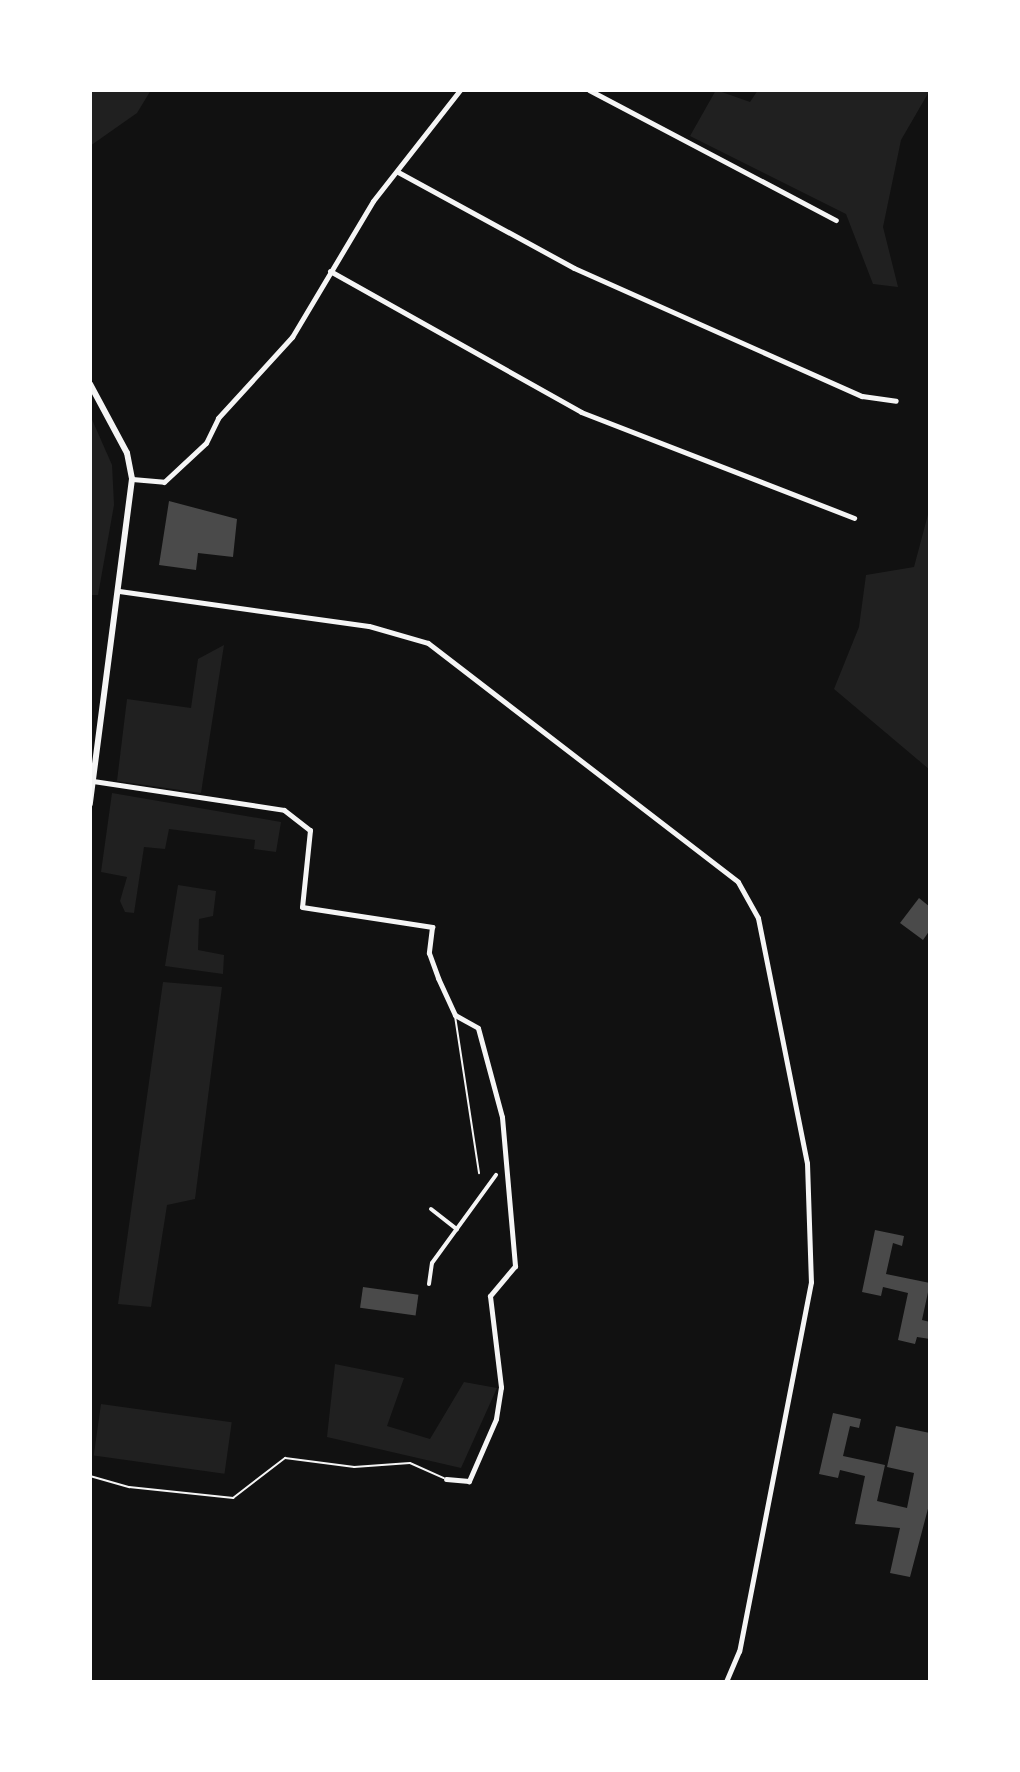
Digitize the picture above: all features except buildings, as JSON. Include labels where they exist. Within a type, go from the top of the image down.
[{"type":"street","points":[[132,479],[164,482],[200,450],[218,418],[283,350],[373,201],[460,90]]},
{"type":"street","points":[[589,90],[836,220]]},
{"type":"street","points":[[398,172],[574,268],[862,396],[896,401]]},
{"type":"street","points":[[330,271],[581,412],[854,518]]},
{"type":"street","points":[[90,384],[127,453],[132,479],[90,804]]},
{"type":"street","points":[[119,591],[369,626],[428,643],[738,882],[745,894],[758,918],[807,1163],[811,1282],[739,1651],[726,1682]]},
{"type":"street","points":[[93,781],[284,810],[310,830],[302,907],[432,927],[429,953],[455,1015],[478,1028],[502,1117],[515,1266],[490,1296],[501,1387],[496,1419],[469,1481],[446,1479]]},
{"type":"street","points":[[429,1284],[432,1263],[496,1175]]},
{"type":"street","points":[[431,1209],[457,1229]]},
{"type":"lane","points":[[455,1015],[479,1173]]},
{"type":"lane","points":[[90,1476],[129,1487],[233,1498],[285,1458],[354,1467],[410,1463],[446,1479]]},
{"type":"shaded area","points":[[90,90],[151,90],[137,113],[90,146]]},
{"type":"shaded area","points":[[716,90],[750,102],[758,90],[930,90],[901,140],[883,227],[898,287],[873,284],[846,214],[690,136]]},
{"type":"shaded area","points":[[90,415],[112,465],[114,505],[98,595],[90,595]]},
{"type":"shaded area","points":[[930,507],[930,770],[834,689],[859,627],[866,575],[914,567]]},
{"type":"shaded area","points":[[224,645],[201,793],[117,781],[127,699],[191,708],[198,659]]},
{"type":"shaded area","points":[[112,793],[281,822],[276,852],[254,849],[255,840],[169,829],[165,849],[144,847],[134,913],[125,912],[120,901],[127,877],[101,872]]},
{"type":"shaded area","points":[[178,885],[216,891],[213,916],[199,919],[198,950],[224,955],[223,974],[165,966]]},
{"type":"shaded area","points":[[163,982],[222,987],[195,1199],[167,1205],[151,1307],[118,1304]]},
{"type":"shaded area","points":[[335,1364],[404,1378],[387,1426],[430,1439],[464,1382],[497,1388],[461,1468],[327,1437]]},
{"type":"shaded area","points":[[101,1404],[232,1422],[224,1474],[94,1455]]}]
